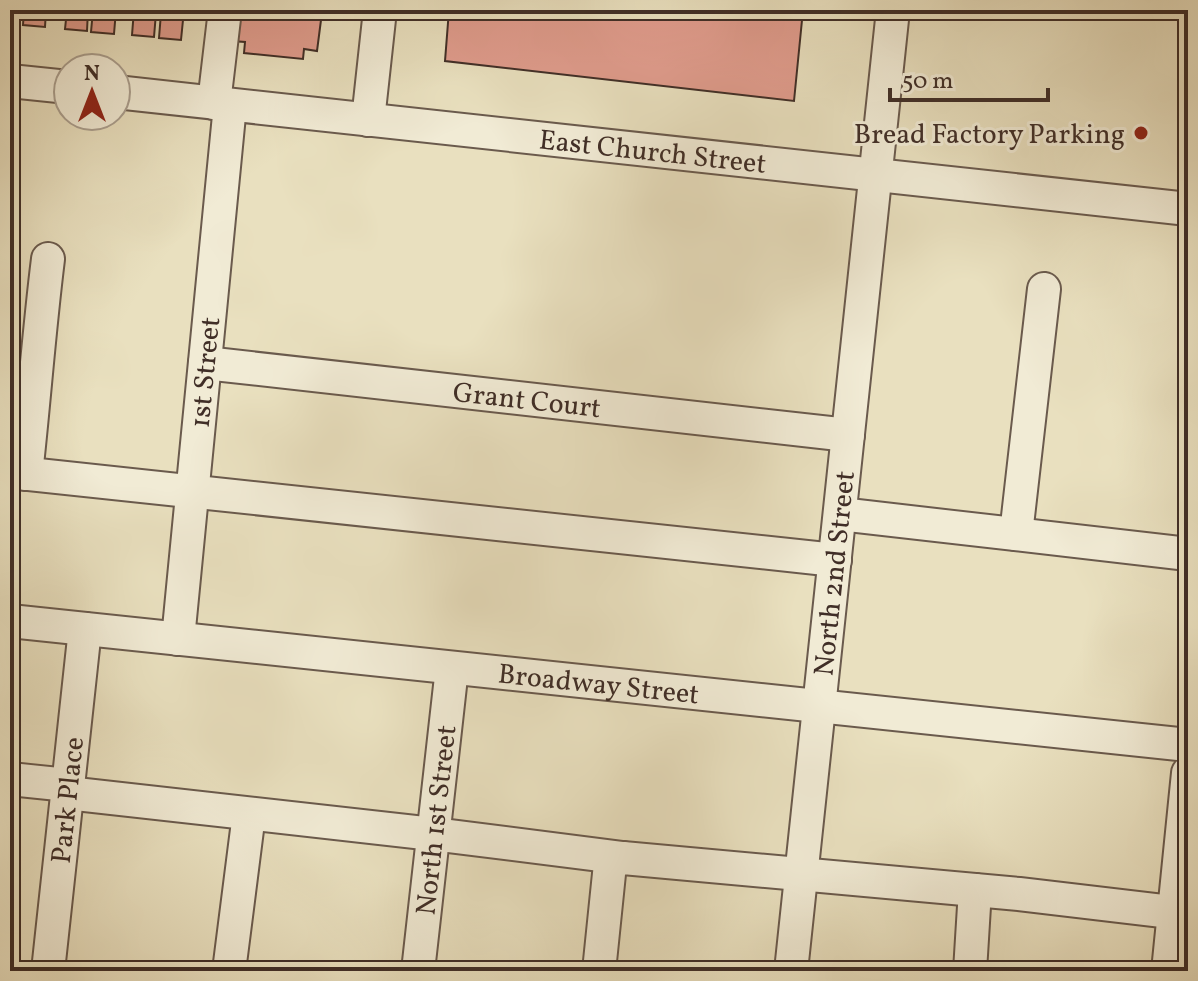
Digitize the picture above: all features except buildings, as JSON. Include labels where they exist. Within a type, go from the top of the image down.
[{"type":"street","name":"1st Street","points":[[178,639],[205,363],[225,10]]},
{"type":"street","points":[[368,120],[380,10]]},
{"type":"street","name":"North 2nd Street","points":[[791,971],[893,10]]},
{"type":"street","points":[[10,81],[52,85]]},
{"type":"street","name":"East Church Street","points":[[132,94],[1188,209]]},
{"type":"street","points":[[48,259],[34,403],[18,473],[835,560]]},
{"type":"street","points":[[1016,534],[1044,289]]},
{"type":"street","name":"Grant Court","points":[[205,363],[848,435]]},
{"type":"street","points":[[840,514],[1188,554]]},
{"type":"street","name":"Broadway Street","points":[[10,621],[1188,745]]},
{"type":"street","name":"Park Place","points":[[48,971],[85,629]]},
{"type":"street","name":"North 1st Street","points":[[418,971],[452,668]]},
{"type":"street","points":[[1168,971],[1181,913],[1188,773]]},
{"type":"street","points":[[10,779],[249,814],[623,858],[975,890],[1181,913]]},
{"type":"street","points":[[229,971],[249,814]]},
{"type":"street","points":[[599,971],[610,864],[623,858]]},
{"type":"street","points":[[970,971],[975,890]]},
{"type":"place","name":"Bread Factory Parking","points":[[1141,133]]}]
